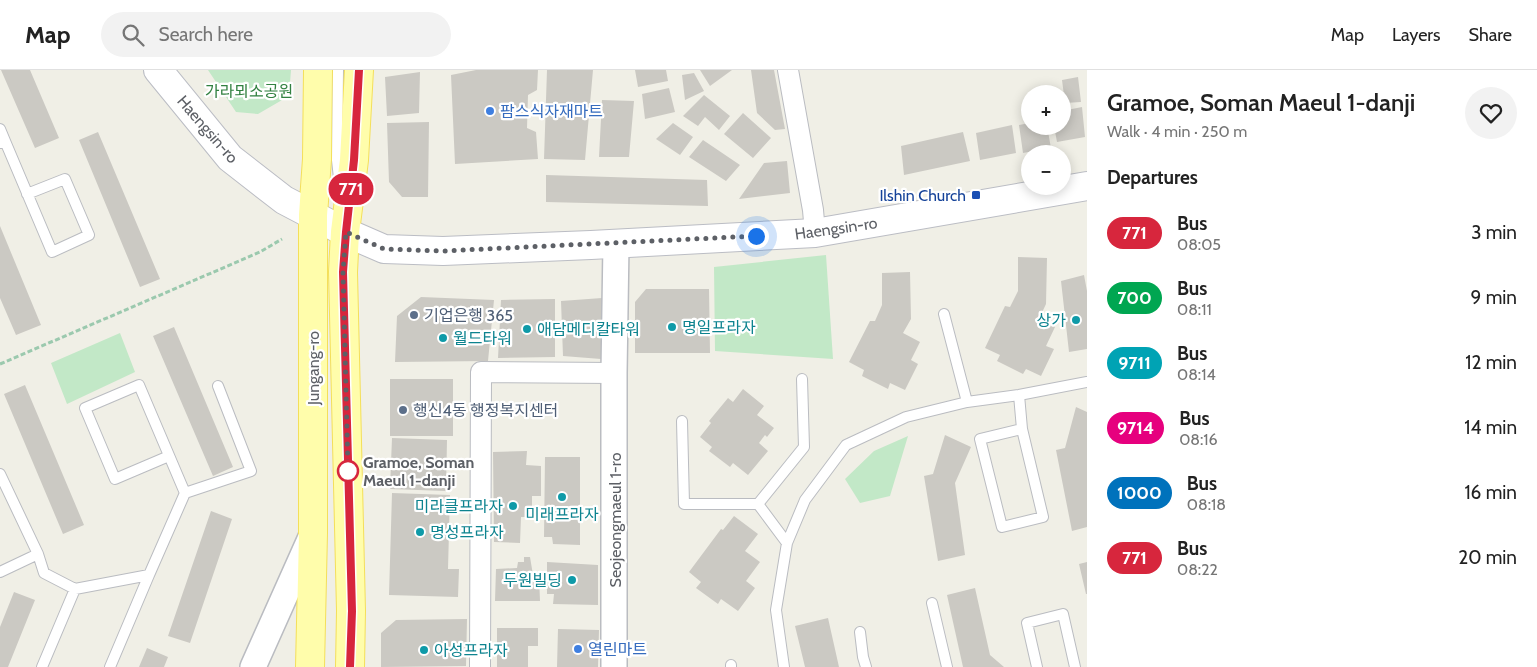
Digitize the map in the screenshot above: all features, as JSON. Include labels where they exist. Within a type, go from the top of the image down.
[{"type":"main road","name":"Haengsin-ro","points":[[158,70],[230,158],[284,200],[384,249],[443,251],[815,233],[1087,186]]},
{"type":"main road","name":"Jungang-ro","points":[[310,667],[313,533],[313,215],[317,159],[318,70]]},
{"type":"main road","name":"Jungang-ro","points":[[350,667],[352,611],[343,272],[354,160],[359,70]]},
{"type":"street","points":[[788,70],[813,210],[815,233]]},
{"type":"street","name":"Seojeongmaeul 1-ro","points":[[614,667],[616,244]]},
{"type":"street","points":[[480,667],[481,372],[614,373]]},
{"type":"street","points":[[253,667],[313,533]]},
{"type":"lane","points":[[338,70],[337,160],[346,232]]},
{"type":"lane","points":[[0,129],[3,142],[52,252],[89,235],[65,179],[27,194]]},
{"type":"lane","points":[[944,314],[968,402]]},
{"type":"lane","points":[[758,504],[804,447],[802,379]]},
{"type":"lane","points":[[784,667],[776,610],[787,543],[805,500],[846,445],[906,417],[968,402],[1087,382]]},
{"type":"lane","points":[[110,667],[184,493],[169,456],[139,385],[85,408],[115,479],[169,456]]},
{"type":"lane","points":[[184,493],[251,471],[218,386]]},
{"type":"lane","points":[[1018,395],[1022,429],[1043,516],[1002,527],[980,439],[1022,429]]},
{"type":"lane","points":[[682,421],[684,504],[758,504]]},
{"type":"lane","points":[[0,474],[38,554],[44,573],[75,589],[150,575]]},
{"type":"lane","points":[[758,504],[787,543]]},
{"type":"lane","points":[[313,533],[320,638]]},
{"type":"lane","points":[[0,572],[38,554]]},
{"type":"lane","points":[[42,667],[75,589]]},
{"type":"lane","points":[[932,604],[947,667]]},
{"type":"lane","points":[[1037,667],[1027,623],[1063,614],[1075,667]]},
{"type":"lane","points":[[860,632],[866,667]]},
{"type":"path","points":[[0,364],[260,252],[282,239]]},
{"type":"green space","name":"가라뫼소공원","points":[[208,70],[291,70],[289,96],[258,114],[236,112]]},
{"type":"green space","points":[[826,255],[833,359],[715,351],[714,267]]},
{"type":"green space","points":[[120,333],[135,372],[67,404],[51,363]]},
{"type":"green space","points":[[908,436],[890,496],[860,503],[845,479],[874,451]]},
{"type":"building","points":[[1,70],[30,70],[59,138],[35,148]]},
{"type":"building","name":"팜스식자재마트","points":[[476,70],[538,70],[537,90],[528,95],[527,128],[536,132],[538,159],[455,164],[451,75]]},
{"type":"building","points":[[547,70],[593,70],[585,160],[544,159]]},
{"type":"building","points":[[635,70],[666,70],[668,81],[638,87]]},
{"type":"building","points":[[700,70],[732,70],[710,86]]},
{"type":"building","points":[[751,70],[774,70],[785,129],[775,130],[757,113]]},
{"type":"building","points":[[420,72],[419,113],[387,116],[385,77]]},
{"type":"building","points":[[694,73],[704,91],[685,100],[682,75]]},
{"type":"building","points":[[1078,77],[1081,102],[1071,103],[1071,85],[1063,85],[1062,80]]},
{"type":"building","points":[[669,88],[675,112],[645,119],[642,94]]},
{"type":"building","points":[[704,95],[730,116],[719,130],[705,117],[698,126],[683,116]]},
{"type":"building","points":[[602,100],[634,101],[629,157],[599,157]]},
{"type":"building","points":[[1082,107],[1085,137],[1057,142],[1056,135],[1071,135],[1071,109]]},
{"type":"building","points":[[743,113],[771,138],[753,158],[724,134]]},
{"type":"building","points":[[429,122],[428,197],[402,197],[389,182],[387,123]]},
{"type":"building","points":[[673,123],[693,137],[680,155],[656,139]]},
{"type":"building","points":[[1012,125],[1016,153],[980,160],[976,133]]},
{"type":"building","points":[[1019,125],[1021,125],[1021,135],[1049,135],[1050,145],[1022,145]]},
{"type":"building","points":[[98,132],[160,279],[140,287],[79,140]]},
{"type":"building","points":[[963,132],[970,161],[904,175],[901,146]]},
{"type":"building","points":[[703,140],[740,165],[726,181],[689,157]]},
{"type":"building","points":[[787,161],[790,193],[739,199],[764,163]]},
{"type":"building","points":[[546,175],[707,180],[708,206],[546,202]]},
{"type":"building","points":[[0,226],[41,325],[16,335],[0,298]]},
{"type":"building","points":[[1018,257],[1047,258],[1046,304],[1039,319],[1055,327],[1046,346],[1054,349],[1041,376],[1026,369],[1023,374],[997,361],[1000,355],[985,348],[1005,306],[1010,307],[1018,291]]},
{"type":"building","points":[[910,272],[911,319],[903,333],[920,342],[911,360],[918,364],[905,390],[890,383],[888,389],[862,376],[864,370],[849,362],[870,321],[875,321],[882,305],[882,273]]},
{"type":"building","name":"상가","points":[[1084,275],[1087,291],[1087,349],[1069,352],[1061,281]]},
{"type":"building","name":"명일프라자","points":[[646,289],[709,289],[710,353],[635,353],[635,302]]},
{"type":"building","name":"월드타워","points":[[421,297],[494,300],[488,361],[395,362],[397,316]]},
{"type":"building","points":[[602,298],[601,359],[563,356],[561,301]]},
{"type":"building","name":"애담메디칼타워","points":[[555,299],[555,357],[498,358],[501,300]]},
{"type":"building","points":[[174,327],[233,467],[213,476],[153,336]]},
{"type":"building","points":[[390,379],[453,379],[453,436],[390,436]]},
{"type":"building","points":[[25,385],[84,525],[63,534],[4,394]]},
{"type":"building","points":[[743,389],[764,406],[757,415],[774,428],[759,443],[768,451],[748,475],[733,463],[730,467],[709,451],[712,447],[700,437],[711,423],[709,421],[728,398],[733,402]]},
{"type":"building","points":[[1076,407],[1087,412],[1087,527],[1072,531],[1056,450],[1065,448]]},
{"type":"building","points":[[945,435],[971,447],[955,483],[965,555],[938,561],[924,476],[933,474]]},
{"type":"building","points":[[392,438],[447,440],[446,491],[390,489]]},
{"type":"building","name":"미라클프라자","points":[[527,451],[526,465],[541,466],[541,496],[532,496],[532,517],[521,517],[520,543],[494,542],[493,452]]},
{"type":"building","name":"미래프라자","points":[[545,457],[580,457],[580,545],[553,544],[552,537],[544,537]]},
{"type":"building","name":"명성프라자","points":[[392,493],[450,495],[448,569],[459,569],[458,597],[389,595]]},
{"type":"building","points":[[211,511],[232,519],[190,643],[168,636]]},
{"type":"building","points":[[734,516],[758,534],[745,551],[760,562],[746,581],[755,588],[738,611],[721,599],[718,604],[696,588],[701,582],[689,572],[721,529],[723,530]]},
{"type":"building","points":[[524,557],[530,557],[533,575],[539,576],[540,601],[495,601],[496,569],[517,568],[518,562],[524,562]]},
{"type":"building","name":"두원빌딩","points":[[547,562],[598,565],[598,605],[553,604],[554,594],[547,594]]},
{"type":"building","points":[[1087,562],[1087,594],[1086,594],[1079,564]]},
{"type":"building","points":[[975,588],[990,655],[1004,667],[963,667],[947,595]]},
{"type":"building","points":[[14,592],[35,600],[8,667],[0,667],[0,627]]},
{"type":"building","points":[[828,618],[839,667],[805,667],[795,626]]},
{"type":"building","name":"아성프라자","points":[[467,619],[466,666],[381,667],[381,633],[396,620]]},
{"type":"building","points":[[497,628],[538,628],[538,646],[528,646],[528,667],[497,667]]},
{"type":"building","name":"열린마트","points":[[558,629],[599,630],[598,667],[557,667]]},
{"type":"building","points":[[147,648],[168,657],[164,667],[139,667]]},
{"type":"bus line","name":"771","points":[[350,667],[352,611],[343,272],[354,160],[359,70]]},
{"type":"place","name":"팜스식자재마트","points":[[490,111]]},
{"type":"place","name":"Ilshin Church","points":[[976,195]]},
{"type":"place","name":"기업은행 365","points":[[414,315]]},
{"type":"place","name":"상가","points":[[1076,320]]},
{"type":"place","name":"명일프라자","points":[[672,327]]},
{"type":"place","name":"애담메디칼타워","points":[[527,329]]},
{"type":"place","name":"월드타워","points":[[443,338]]},
{"type":"place","name":"행신4동 행정복지센터","points":[[403,410]]},
{"type":"place","name":"Gramoe, Soman Maeul 1-danji","points":[[348,471]]},
{"type":"place","name":"미래프라자","points":[[562,497]]},
{"type":"place","name":"미라클프라자","points":[[513,506]]},
{"type":"place","name":"명성프라자","points":[[420,532]]},
{"type":"place","name":"두원빌딩","points":[[572,580]]},
{"type":"place","name":"열린마트","points":[[578,649]]},
{"type":"place","name":"아성프라자","points":[[424,650]]},
{"type":"route","points":[[348,471],[343,272],[346,232],[384,249],[443,251],[756,236]]}]
